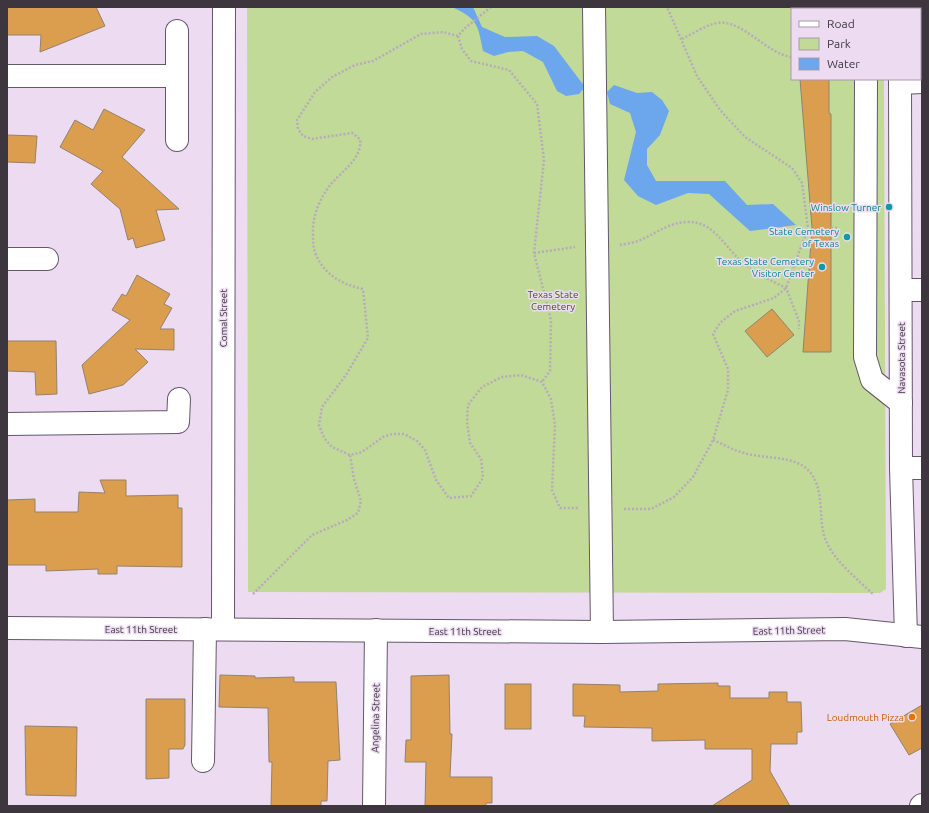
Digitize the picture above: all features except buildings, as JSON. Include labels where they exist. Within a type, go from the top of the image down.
[{"type":"street","name":"Comal Street","points":[[203,760],[214,629],[224,7]]},
{"type":"street","points":[[594,7],[602,632]]},
{"type":"street","points":[[177,31],[177,140]]},
{"type":"street","points":[[7,76],[176,76]]},
{"type":"street","points":[[866,80],[865,357],[872,380],[901,403]]},
{"type":"street","points":[[900,81],[922,82]]},
{"type":"street","name":"Navasota Street","points":[[900,81],[901,403],[912,468],[914,636]]},
{"type":"street","points":[[7,259],[47,259]]},
{"type":"street","points":[[901,290],[922,290]]},
{"type":"street","points":[[7,424],[178,422],[179,399]]},
{"type":"street","name":"East 11th Street","points":[[7,628],[602,632],[845,629],[914,636]]},
{"type":"street","name":"Angelina Street","points":[[374,806],[376,630]]},
{"type":"path","points":[[458,36],[491,7]]},
{"type":"path","points":[[458,36],[443,32],[421,34],[373,61],[355,65],[332,77],[315,92],[297,120],[298,129],[303,136],[312,139],[352,133],[360,139],[361,146],[354,159],[331,184],[318,205],[312,225],[313,248],[321,266],[334,278],[363,289],[368,338],[346,375],[322,406],[319,425],[324,438],[332,447],[350,455],[362,452],[383,437],[392,434],[404,434],[417,441],[425,450],[436,480],[449,498],[471,496],[483,478],[480,459],[470,443],[467,422],[468,405],[482,387],[502,377],[521,375],[542,382],[551,399],[555,425],[552,490],[560,508],[651,508],[674,496],[693,477],[713,440],[728,390],[728,369],[713,334],[720,323],[735,311],[774,298],[786,288],[808,228],[802,183],[792,168],[745,137],[720,110],[697,76],[667,7]]},
{"type":"path","points":[[682,39],[713,23],[724,22],[734,24],[775,52],[791,57]]},
{"type":"path","points":[[458,36],[462,49],[471,61],[509,70],[537,104],[544,160],[534,253],[551,320],[550,371],[542,382]]},
{"type":"path","points":[[534,253],[597,244],[618,246],[638,241],[666,226],[686,221],[704,224],[719,235],[740,260],[757,274],[786,288],[799,321],[799,330]]},
{"type":"path","points":[[831,228],[839,228]]},
{"type":"path","points":[[713,440],[744,453],[794,462],[808,470],[814,479],[818,492],[822,531],[827,544],[874,596]]},
{"type":"path","points":[[253,594],[312,536],[347,520],[358,513],[361,502],[354,479],[350,455]]},
{"type":"green space","name":"Texas State Cemetery","points":[[247,7],[883,7],[791,8],[791,80],[884,80],[886,589],[880,593],[248,592]]},
{"type":"water","points":[[452,7],[473,7],[482,27],[505,37],[537,36],[554,46],[585,87],[579,94],[566,96],[557,91],[543,62],[523,51],[508,52],[494,56],[483,51],[478,29],[472,19],[461,11]]},
{"type":"water","points":[[614,85],[637,93],[652,92],[662,100],[669,111],[660,135],[647,149],[647,165],[656,181],[725,181],[747,205],[773,204],[796,225],[750,231],[709,194],[688,193],[656,205],[638,196],[624,180],[636,132],[630,113],[610,104],[607,92]]},
{"type":"place","name":"Winslow Turner","points":[[889,207]]},
{"type":"place","name":"State Cemetery of Texas","points":[[847,237]]},
{"type":"place","name":"Texas State Cemetery Visitor Center","points":[[822,267]]},
{"type":"place","name":"Loudmouth Pizza","points":[[912,717]]}]
